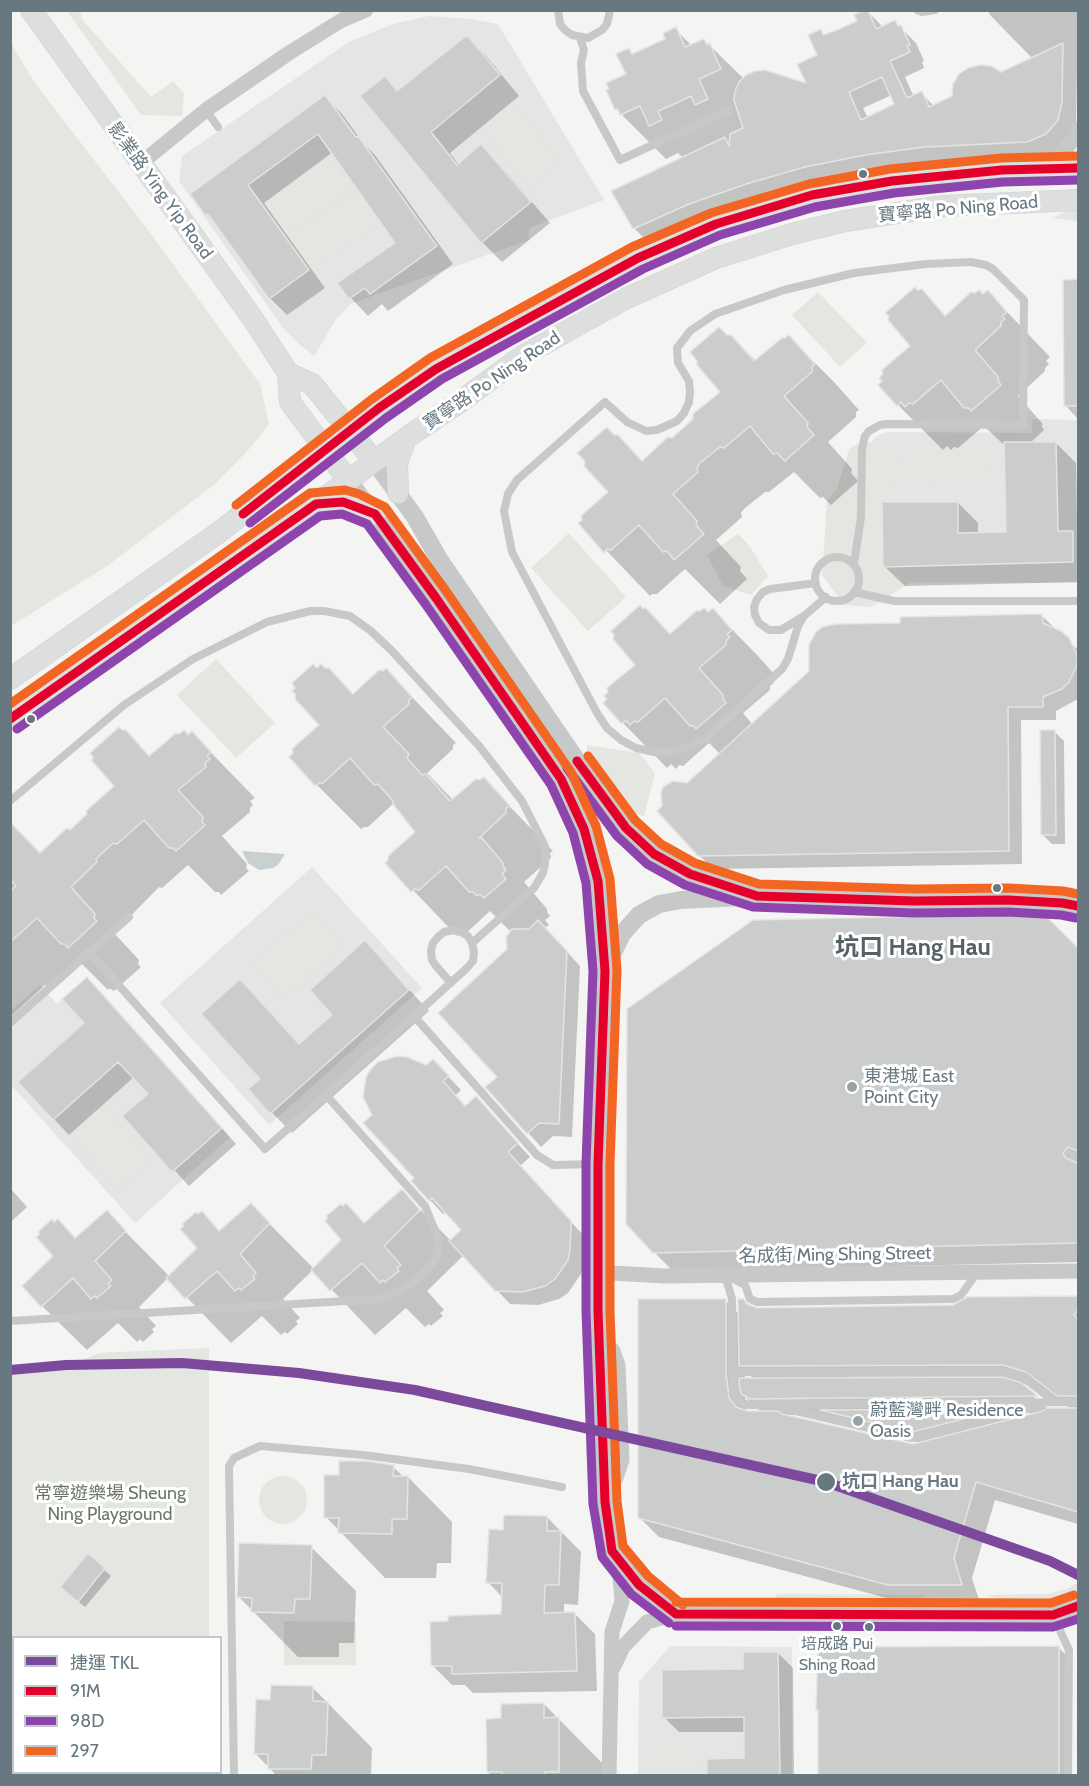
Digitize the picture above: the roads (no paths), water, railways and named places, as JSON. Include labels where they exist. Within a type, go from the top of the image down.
[{"type":"main road","name":"影業路 Ying Yip Road","points":[[31,10],[253,318],[288,373],[290,402],[348,480]]},
{"type":"main road","name":"寶寧路 Po Ning Road","points":[[10,679],[218,533],[350,430],[436,369],[638,258],[716,224],[812,195],[938,175],[1078,168]]},
{"type":"main road","name":"寶寧路 Po Ning Road","points":[[10,719],[524,355],[627,298],[716,258],[792,234],[845,221],[891,213],[966,205],[1078,200]]},
{"type":"main road","name":"影業路 Ying Yip Road","points":[[288,373],[312,384],[374,461]]},
{"type":"main road","points":[[297,470],[305,449],[306,424]]},
{"type":"main road","points":[[398,493],[397,463],[406,438]]},
{"type":"main road","points":[[316,504],[343,502],[375,514]]},
{"type":"street","points":[[140,164],[206,110],[339,15],[366,10]]},
{"type":"street","points":[[1039,169],[1060,156],[1076,136],[1078,129]]},
{"type":"street","points":[[374,461],[398,493],[470,605],[626,828],[654,854],[690,874],[757,896]]},
{"type":"street","points":[[348,480],[436,598],[561,779],[584,829],[598,881],[605,970],[598,1164],[599,1333],[605,1502],[612,1551],[620,1578],[622,1601],[612,1632],[609,1776]]},
{"type":"street","points":[[605,970],[622,934],[639,915],[659,904],[681,900],[757,896],[1073,902]]},
{"type":"street","name":"名成街 Ming Shing Street","points":[[598,1261],[603,1270],[612,1273],[719,1276],[1078,1271]]},
{"type":"street","points":[[612,1551],[639,1585],[676,1614]]},
{"type":"street","points":[[611,1673],[623,1647],[634,1633],[647,1622],[676,1614],[1053,1615],[1078,1606]]},
{"type":"lane","points":[[558,10],[560,24],[565,30],[580,38],[588,38],[602,30],[607,24],[610,10]]},
{"type":"lane","points":[[917,10],[922,12],[936,10]]},
{"type":"lane","points":[[580,38],[584,50],[581,63],[583,91],[620,160],[729,110]]},
{"type":"lane","points":[[206,110],[218,127]]},
{"type":"lane","points":[[804,616],[782,669],[705,739],[672,752],[654,752],[636,748],[621,740],[607,728],[597,713],[512,552],[504,511],[507,494],[517,480],[605,402],[627,422],[646,430],[657,430],[677,421],[684,413],[690,392],[689,381],[678,363],[677,348],[690,331],[715,314],[783,290],[854,273],[926,264],[971,262],[986,265],[993,269],[1024,300],[1023,425],[887,424],[869,431],[862,448],[861,517],[854,564],[859,578],[850,597],[838,601],[826,597],[818,589],[816,583],[818,569],[828,559],[842,557],[854,564]]},
{"type":"lane","points":[[816,583],[770,589],[760,595],[755,603],[754,611],[757,619],[769,630],[782,630],[804,616],[826,597]]},
{"type":"lane","points":[[854,592],[894,601],[1078,601]]},
{"type":"lane","points":[[10,801],[124,705],[193,659],[267,622],[310,611],[337,612],[350,616],[371,631],[452,714],[522,801],[544,846],[543,873],[534,888],[472,943]]},
{"type":"lane","points":[[10,1023],[129,917]]},
{"type":"lane","points":[[90,952],[265,1149],[451,983],[472,961],[474,952],[468,936],[453,930],[444,932],[433,943],[431,951],[432,960],[451,983]]},
{"type":"lane","points":[[414,1016],[537,1155],[553,1165],[598,1164]]},
{"type":"lane","points":[[10,1321],[379,1299],[401,1290],[422,1276],[436,1258],[439,1240],[425,1206],[326,1095]]},
{"type":"lane","points":[[1069,1153],[1078,1157]]},
{"type":"lane","points":[[719,1276],[738,1280],[745,1285],[750,1299],[757,1302],[786,1302],[953,1299],[961,1295],[977,1273]]},
{"type":"lane","points":[[719,1276],[727,1282],[731,1292],[732,1372],[735,1397],[749,1406],[1078,1402]]},
{"type":"lane","points":[[732,1372],[1003,1371],[1023,1377],[1055,1402]]},
{"type":"lane","points":[[770,1405],[912,1438],[1055,1402]]},
{"type":"lane","points":[[234,1776],[230,1466],[234,1458],[260,1446],[363,1455],[469,1469],[562,1487]]},
{"type":"lane","points":[[1053,1615],[1069,1650],[1068,1776]]},
{"type":"metro line","name":"TKL","points":[[10,1370],[66,1365],[182,1363],[299,1373],[415,1390],[826,1482],[1050,1561],[1078,1575]]},
{"type":"place","name":"東港城 East Point City","points":[[852,1087]]},
{"type":"place","name":"蔚藍灣畔 Residence Oasis","points":[[858,1421]]},
{"type":"place","name":"坑口 Hang Hau","points":[[826,1482]]},
{"type":"place","name":"培成路 Pui Shing Road","points":[[837,1626]]},
{"type":"district","name":"坑口 Hang Hau","points":[[913,948]]},
{"type":"park label","name":"常寧遊樂場 Sheung Ning Playground","points":[[110,1504]]}]
